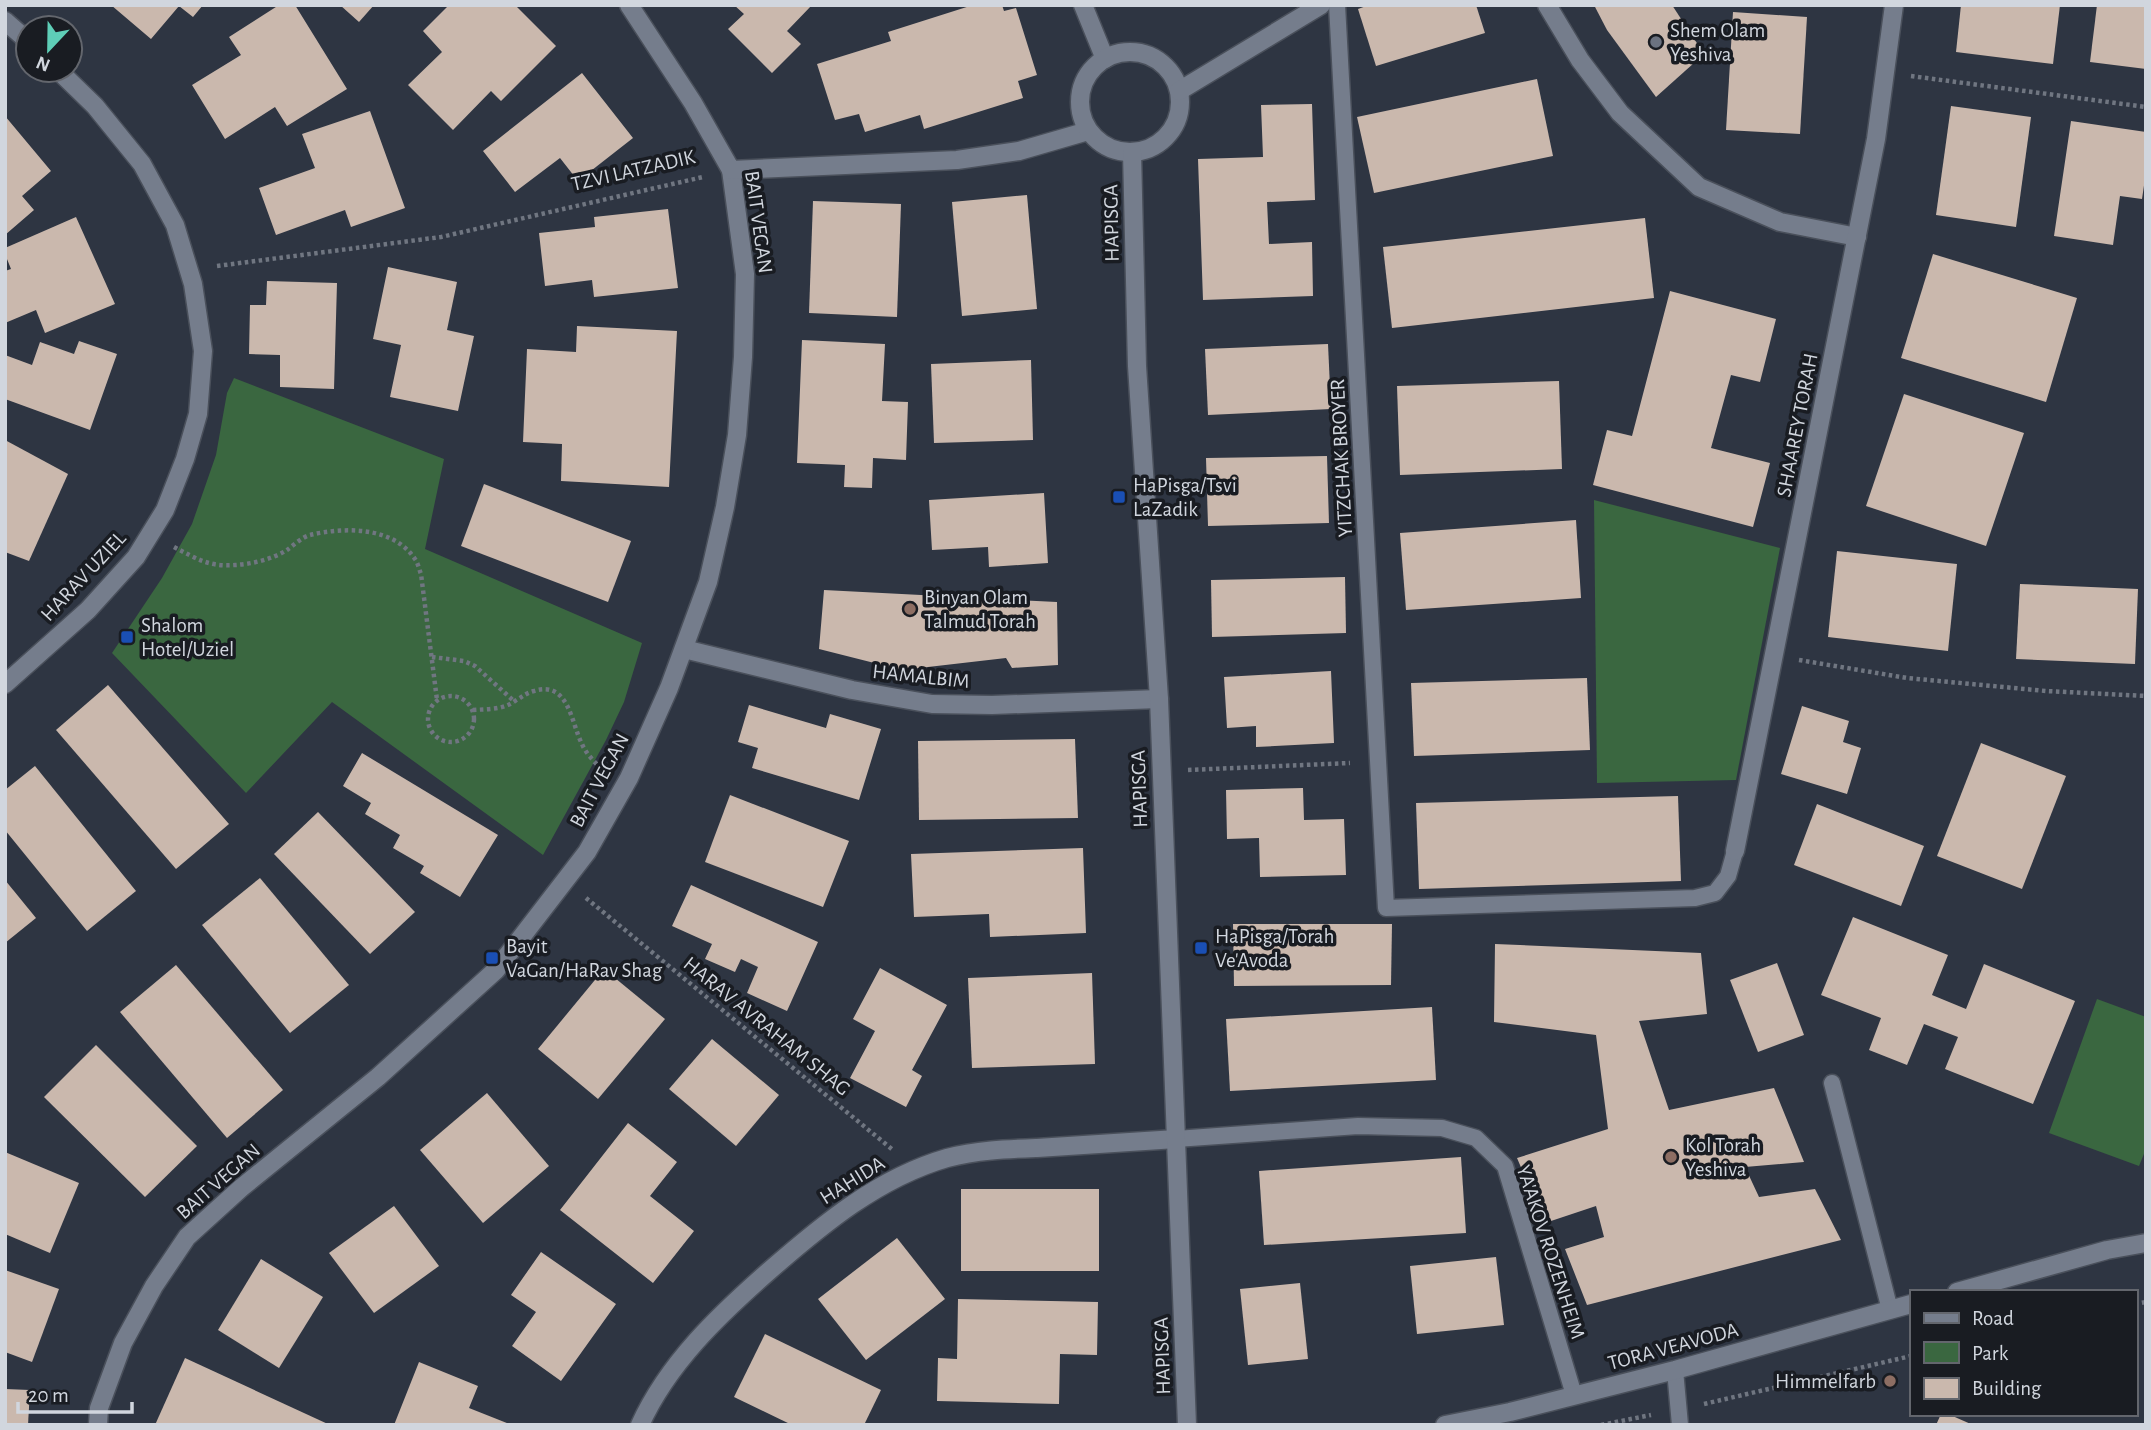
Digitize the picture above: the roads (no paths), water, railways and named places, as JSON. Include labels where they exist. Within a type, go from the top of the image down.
[{"type":"street","name":"BAIT VEGAN","points":[[98,1425],[100,1408],[123,1343],[154,1286],[187,1237],[241,1188],[379,1077],[496,970],[587,852],[629,778],[684,649],[708,582],[737,436],[746,274],[732,170],[693,103],[629,5]]},
{"type":"street","points":[[1083,5],[1105,58]]},
{"type":"street","points":[[1179,91],[1321,5]]},
{"type":"street","points":[[1547,5],[1580,60],[1620,113],[1699,187],[1780,222],[1857,237]]},
{"type":"street","name":"SHAAREY TORAH","points":[[1735,851],[1876,139],[1894,5]]},
{"type":"street","points":[[1131,52],[1149,56],[1163,65],[1179,91],[1180,108],[1175,125],[1164,139],[1150,148],[1132,152],[1117,151],[1101,143],[1088,131],[1081,115],[1079,102],[1083,84],[1092,70],[1114,54],[1131,52]]},
{"type":"street","name":"HARAV UZIEL","points":[[5,684],[88,610],[136,557],[165,510],[186,458],[198,414],[202,351],[194,284],[175,225],[142,164],[95,106],[72,84]]},
{"type":"street","points":[[732,170],[957,160],[1018,151],[1088,131]]},
{"type":"street","name":"HAPISGA","points":[[1132,152],[1137,366],[1159,699],[1187,1425]]},
{"type":"street","name":"HAMALBIM","points":[[684,649],[852,691],[932,704],[992,705],[1159,699]]},
{"type":"street","name":"HAHIDA","points":[[640,1425],[645,1412],[698,1339],[818,1228],[870,1192],[915,1168],[950,1157],[1003,1150],[1176,1139]]},
{"type":"street","points":[[1964,1290],[2106,1250],[2146,1243]]},
{"type":"street","name":"TORA VEAVODA","points":[[1445,1425],[1510,1412],[1675,1370],[1910,1304]]},
{"type":"lane","name":"YITZCHAK BROYER","points":[[1337,5],[1386,908],[1695,898],[1716,893],[1728,876],[1735,851]]},
{"type":"lane","points":[[1832,1083],[1890,1310]]},
{"type":"lane","name":"YA'AKOV ROZENHEIM","points":[[1176,1139],[1358,1126],[1442,1128],[1476,1138],[1505,1166],[1574,1395]]},
{"type":"lane","points":[[1675,1370],[1679,1417]]},
{"type":"place","name":"Shem Olam Yeshiva","points":[[1656,42]]},
{"type":"place","name":"HaPisga/Tsvi LaZadik","points":[[1119,497]]},
{"type":"place","name":"Binyan Olam Talmud Torah","points":[[910,609]]},
{"type":"place","name":"Shalom Hotel/Uziel","points":[[127,637]]},
{"type":"place","name":"HaPisga/Torah Ve'Avoda","points":[[1201,948]]},
{"type":"place","name":"Bayit VaGan/HaRav Shag","points":[[492,958]]},
{"type":"place","name":"Kol Torah Yeshiva","points":[[1671,1157]]},
{"type":"place","name":"Himmelfarb","points":[[1890,1381]]}]
